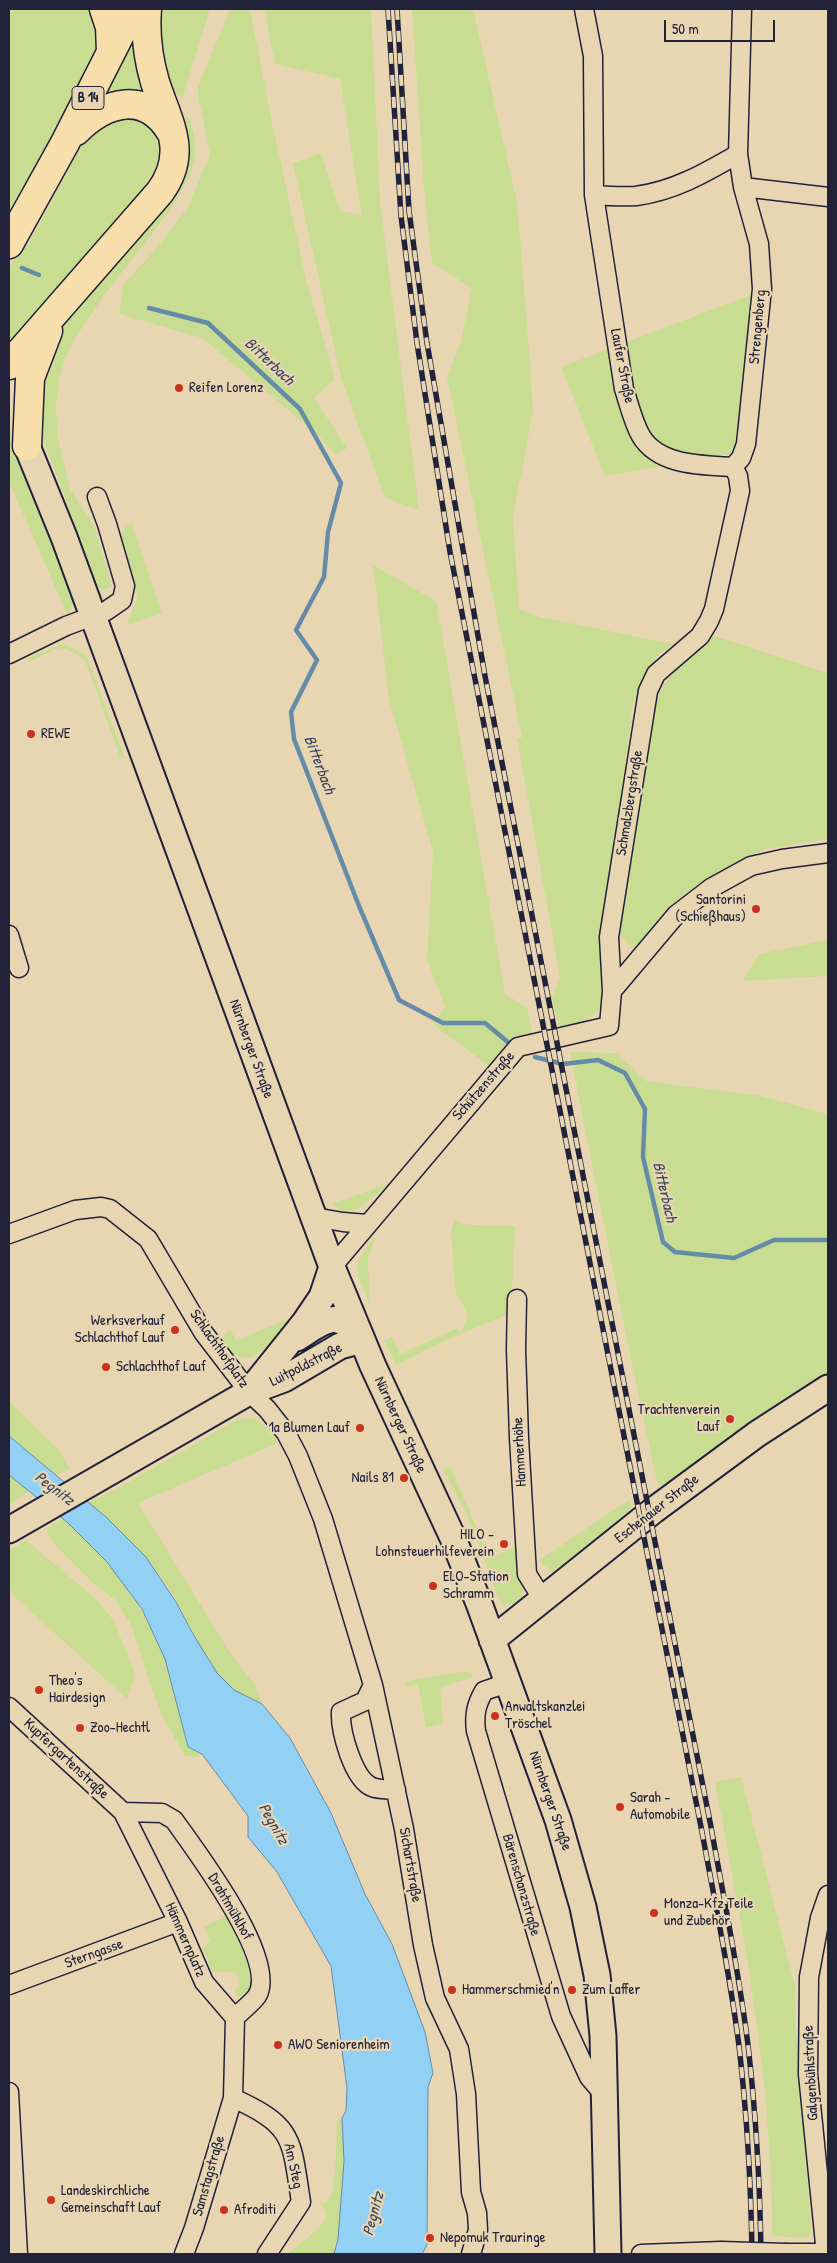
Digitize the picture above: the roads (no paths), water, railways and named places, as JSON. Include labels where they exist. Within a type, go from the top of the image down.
[{"type":"main road","points":[[104,9],[110,27],[111,54]]},
{"type":"main road","name":"B 14","points":[[9,244],[65,143],[132,9]]},
{"type":"main road","points":[[9,365],[167,182],[175,161],[175,142],[151,65],[147,33],[148,9]]},
{"type":"main road","points":[[65,143],[77,129],[101,110],[124,104],[148,109],[166,124],[173,134]]},
{"type":"main road","points":[[27,446],[30,378],[41,345],[62,304]]},
{"type":"main road","points":[[9,400],[27,446]]},
{"type":"main road","name":"Nürnberger Straße","points":[[27,446],[64,537],[270,1103],[332,1267],[362,1340],[453,1538],[558,1820],[583,1906],[597,1975],[603,2036],[608,2254]]},
{"type":"main road","name":"Luitpoldstraße","points":[[249,1392],[322,1297],[332,1267]]},
{"type":"main road","name":"Luitpoldstraße","points":[[286,1346],[315,1326],[332,1320],[342,1321],[362,1340]]},
{"type":"main road","name":"Luitpoldstraße","points":[[9,1530],[249,1392],[284,1379],[340,1346],[362,1340]]},
{"type":"main road","name":"Eschenauer Straße","points":[[492,1640],[654,1510],[749,1439],[828,1388]]},
{"type":"street","name":"Laufer Straße","points":[[584,9],[593,56],[594,196],[624,389],[641,437],[660,454],[670,459],[732,467]]},
{"type":"street","name":"Strengenberg","points":[[732,467],[741,458],[746,444],[762,289],[759,244],[743,187],[738,154],[742,9]]},
{"type":"street","points":[[594,196],[634,196],[669,190],[695,179],[738,154]]},
{"type":"street","points":[[743,187],[828,197]]},
{"type":"street","name":"Schmalzbergstraße","points":[[612,991],[610,937],[648,691],[656,674],[700,636],[714,609],[740,491],[738,476],[732,467]]},
{"type":"street","points":[[9,654],[106,611],[122,600],[125,586],[107,524],[96,497]]},
{"type":"street","points":[[612,991],[676,915],[710,888],[751,866],[782,859],[828,853]]},
{"type":"street","points":[[9,935],[19,968]]},
{"type":"street","name":"Schützenstraße","points":[[332,1267],[518,1047],[609,1026],[612,991]]},
{"type":"street","name":"Schlachthofplatz","points":[[9,1234],[75,1210],[101,1207],[110,1209],[148,1239],[203,1332],[249,1392],[267,1409],[286,1433],[308,1479]]},
{"type":"street","points":[[314,1217],[367,1224]]},
{"type":"street","name":"Hammerhöhe","points":[[517,1298],[518,1429],[528,1574],[543,1600]]},
{"type":"street","name":"Sichartstraße","points":[[308,1479],[323,1519],[373,1685],[396,1790],[423,1945],[435,1998],[459,2049],[466,2094],[470,2192],[477,2213],[478,2230],[471,2254]]},
{"type":"street","name":"Bärenschanzstraße","points":[[507,1683],[484,1691],[477,1704],[474,1716],[476,1731],[561,2016],[588,2077],[604,2095]]},
{"type":"street","points":[[373,1685],[365,1701],[341,1712],[340,1723],[347,1748],[360,1776],[372,1787],[396,1790]]},
{"type":"street","name":"Kupfergartenstraße","points":[[9,1707],[123,1812]]},
{"type":"street","name":"Hämmernplatz","points":[[123,1812],[178,1922],[204,1982],[235,2018]]},
{"type":"street","name":"Drahtmühlhof","points":[[123,1812],[162,1813],[174,1820],[227,1895],[257,1956],[261,1981],[257,1996],[235,2018]]},
{"type":"street","name":"Galgenbühlstraße","points":[[827,2253],[808,2074],[811,1967],[820,1918],[828,1895]]},
{"type":"street","name":"Sterngasse","points":[[9,1985],[178,1922]]},
{"type":"street","points":[[233,2098],[235,2018]]},
{"type":"street","points":[[9,2092],[15,2244]]},
{"type":"street","name":"Samstagstraße","points":[[184,2254],[194,2228],[233,2098]]},
{"type":"street","name":"Am Steg","points":[[233,2098],[266,2114],[280,2126],[290,2142],[295,2164],[301,2202],[267,2254]]},
{"type":"street","points":[[641,2254],[721,2251],[827,2253]]},
{"type":"water","name":"Pegnitz","points":[[9,1436],[106,1517],[146,1557],[176,1602],[217,1673],[234,1690],[262,1704],[290,1738],[331,1813],[365,1894],[392,1944],[425,2032],[433,2073],[428,2087],[427,2245],[422,2254],[334,2254],[338,2239],[344,2161],[342,2118],[346,2111],[347,2088],[331,1966],[277,1872],[248,1837],[248,1816],[202,1754],[188,1747],[165,1659],[142,1609],[107,1562],[67,1522],[9,1475]]},
{"type":"waterway","name":"Bitterbach","points":[[22,268],[39,275]]},
{"type":"waterway","name":"Bitterbach","points":[[149,308],[208,323],[300,409],[341,483],[328,532],[324,577],[296,630],[317,660],[291,712],[294,739],[359,906],[399,1000],[443,1023],[485,1023],[509,1043]]},
{"type":"waterway","name":"Bitterbach","points":[[535,1057],[563,1064],[598,1060],[625,1073],[645,1109],[643,1157],[663,1242],[675,1252],[734,1258],[774,1240],[828,1240]]},
{"type":"railway","points":[[388,9],[401,216],[417,343],[450,552],[727,1965],[739,2046],[744,2098],[750,2176],[752,2254]]},
{"type":"railway","points":[[397,9],[409,211],[427,343],[485,676],[736,1963],[748,2045],[753,2097],[759,2176],[761,2254]]},
{"type":"place","name":"Reifen Lorenz","points":[[179,388]]},
{"type":"place","name":"REWE","points":[[31,734]]},
{"type":"place","name":"Santorini (Schießhaus)","points":[[756,909]]},
{"type":"place","name":"Werksverkauf Schlachthof Lauf","points":[[175,1330]]},
{"type":"place","name":"Schlachthof Lauf","points":[[106,1367]]},
{"type":"place","name":"Trachtenverein Lauf","points":[[730,1419]]},
{"type":"place","name":"1a Blumen Lauf","points":[[360,1428]]},
{"type":"place","name":"Nails 81","points":[[404,1478]]},
{"type":"place","name":"HILO - Lohnsteuerhilfeverein","points":[[504,1544]]},
{"type":"place","name":"ELO-Station Schramm","points":[[433,1586]]},
{"type":"place","name":"Theo's Hairdesign","points":[[39,1690]]},
{"type":"place","name":"Anwaltskanzlei Tröschel","points":[[495,1716]]},
{"type":"place","name":"Zoo-Hechtl","points":[[80,1728]]},
{"type":"place","name":"Sarah - Automobile","points":[[620,1807]]},
{"type":"place","name":"Monza-Kfz Teile und Zubehör","points":[[654,1913]]},
{"type":"place","name":"Hammerschmied'n","points":[[452,1990]]},
{"type":"place","name":"Zum Laffer","points":[[572,1990]]},
{"type":"place","name":"AWO Seniorenheim","points":[[278,2045]]},
{"type":"place","name":"Landeskirchliche Gemeinschaft Lauf","points":[[51,2200]]},
{"type":"place","name":"Afroditi","points":[[224,2210]]},
{"type":"place","name":"Nepomuk Trauringe","points":[[430,2238]]}]
